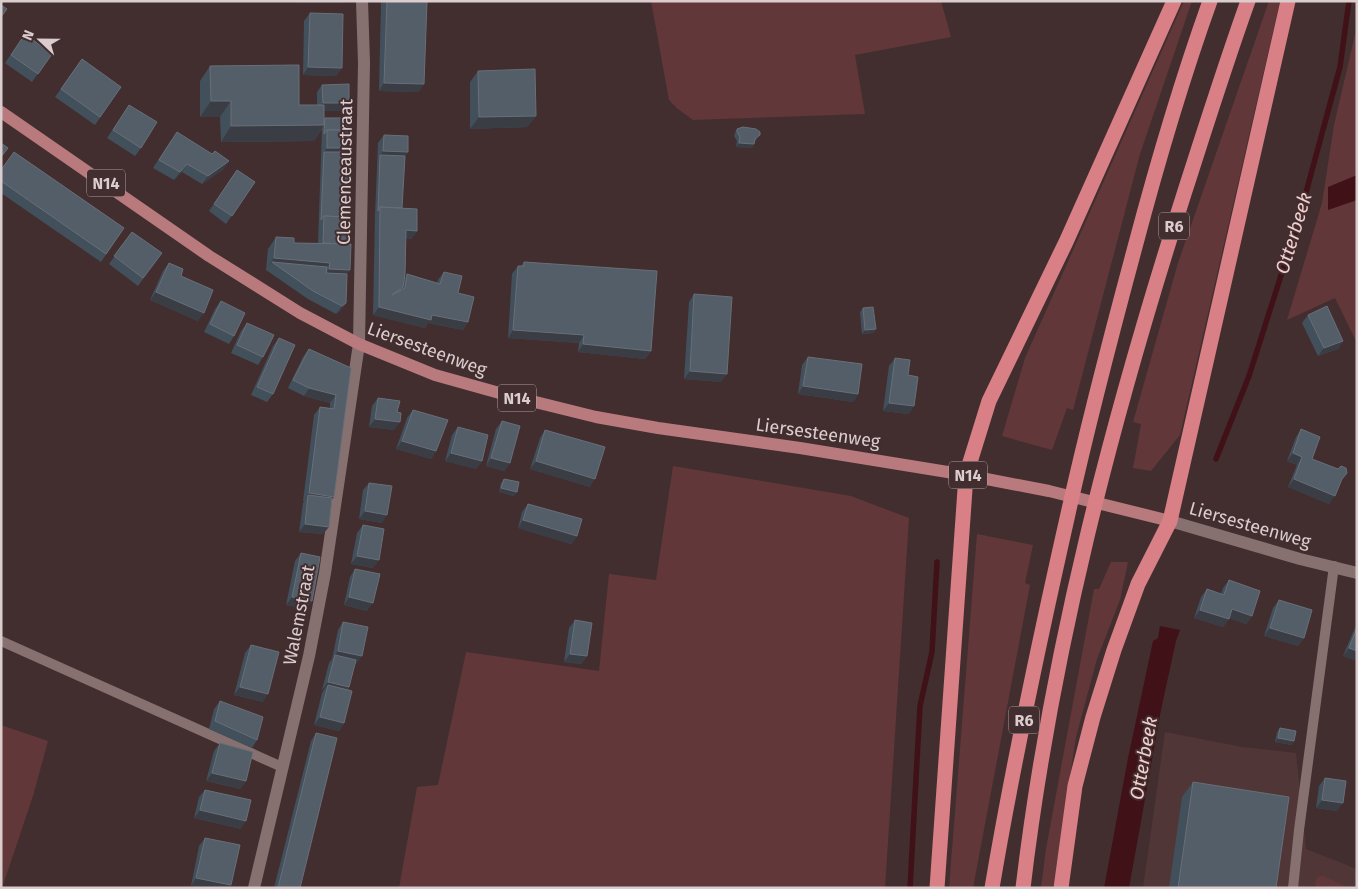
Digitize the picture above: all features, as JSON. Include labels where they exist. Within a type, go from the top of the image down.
[{"type":"highway","points":[[937,888],[966,475],[989,401],[1066,242],[1174,1]]},
{"type":"highway","name":"R6","points":[[992,888],[1030,688],[1101,370],[1188,63],[1210,1]]},
{"type":"highway","name":"R6","points":[[1024,888],[1030,836],[1054,696],[1083,555],[1108,453],[1153,290],[1248,1]]},
{"type":"highway","points":[[1061,888],[1075,786],[1093,717],[1114,650],[1138,584],[1170,521],[1288,1]]},
{"type":"main road","name":"Liersesteenweg","points":[[1,112],[209,256],[300,313],[359,344],[435,375],[596,417],[966,475],[1049,491],[1170,521]]},
{"type":"street","name":"Clemenceaustraat","points":[[359,344],[364,63],[362,1]]},
{"type":"street","name":"Walemstraat","points":[[254,888],[309,656],[325,573],[359,344]]},
{"type":"street","name":"Liersesteenweg","points":[[1170,521],[1300,559],[1357,573]]},
{"type":"lane","points":[[1293,888],[1298,830],[1334,566]]},
{"type":"lane","points":[[1,641],[282,767]]},
{"type":"shaded area","points":[[651,1],[941,1],[951,37],[855,55],[865,114],[693,120],[669,100]]},
{"type":"shaded area","points":[[1184,1],[1192,1],[1140,154],[1073,410],[1067,408],[1052,450],[1002,436],[1025,358]]},
{"type":"shaded area","points":[[1269,1],[1280,1],[1180,435],[1151,471],[1133,468],[1141,424],[1133,422],[1178,263]]},
{"type":"shaded area","points":[[1357,26],[1357,343],[1335,298],[1287,320],[1322,203],[1334,125]]},
{"type":"shaded area","points":[[673,466],[851,496],[909,518],[885,888],[399,888],[417,787],[438,785],[466,652],[599,671],[609,574],[656,580]]},
{"type":"shaded area","points":[[977,534],[1033,545],[1025,583],[1030,585],[973,888],[949,888]]},
{"type":"shaded area","points":[[1111,562],[1128,562],[1120,600],[1097,659],[1076,737],[1053,888],[1041,888],[1046,849],[1094,589],[1099,589]]},
{"type":"shaded area","points":[[1,725],[48,741],[33,796],[2,888]]},
{"type":"shaded area","points":[[1165,732],[1242,747],[1296,753],[1306,849],[1357,869],[1357,888],[1143,888]]},
{"type":"shaded area","points":[[1323,876],[1350,888],[1317,888],[1315,883],[1317,877]]},
{"type":"water","points":[[1357,175],[1357,200],[1328,210],[1328,187]]},
{"type":"water","points":[[1160,626],[1180,630],[1161,710],[1129,888],[1104,888],[1128,758],[1153,641],[1158,638]]},
{"type":"building","points":[[387,1],[427,1],[424,84],[384,83]]},
{"type":"building","points":[[1,5],[7,9],[1,17]]},
{"type":"building","points":[[310,13],[343,14],[342,68],[308,67]]},
{"type":"building","points":[[25,34],[52,54],[38,74],[11,55]]},
{"type":"building","points":[[82,59],[121,87],[100,117],[61,89]]},
{"type":"building","points":[[299,65],[299,105],[324,105],[324,125],[231,126],[231,101],[211,101],[210,66]]},
{"type":"building","points":[[535,69],[536,116],[479,117],[478,71]]},
{"type":"building","points":[[349,84],[349,103],[323,103],[322,85]]},
{"type":"building","points":[[129,105],[157,122],[141,148],[113,130]]},
{"type":"building","points":[[325,118],[349,118],[349,130],[327,130],[324,134]]},
{"type":"building","points":[[743,127],[756,129],[760,132],[754,144],[739,143],[740,137],[737,129]]},
{"type":"building","points":[[327,130],[351,130],[351,148],[327,148]]},
{"type":"building","points":[[177,132],[212,154],[215,151],[229,161],[208,176],[187,164],[180,172],[159,160]]},
{"type":"building","points":[[384,135],[408,136],[408,152],[383,151]]},
{"type":"building","points":[[1,143],[8,148],[1,157]]},
{"type":"building","points":[[14,152],[124,228],[106,254],[1,181],[1,170]]},
{"type":"building","points":[[324,152],[348,152],[347,217],[324,216],[321,220]]},
{"type":"building","points":[[380,155],[405,156],[402,208],[380,207],[378,211]]},
{"type":"building","points":[[237,170],[255,182],[232,216],[214,204]]},
{"type":"building","points":[[380,207],[417,209],[417,231],[406,230],[403,287],[392,295],[405,288],[407,274],[440,284],[444,272],[462,276],[458,293],[474,297],[468,322],[432,315],[431,320],[379,307]]},
{"type":"building","points":[[324,216],[349,217],[348,244],[323,243]]},
{"type":"building","points":[[132,232],[162,253],[143,278],[114,256]]},
{"type":"building","points":[[276,237],[294,238],[294,243],[351,244],[350,270],[329,269],[330,263],[274,258]]},
{"type":"building","points":[[272,262],[327,267],[326,273],[347,274],[346,303],[342,306],[313,291]]},
{"type":"building","points":[[524,262],[657,271],[651,351],[583,344],[584,335],[513,330],[518,266],[524,266]]},
{"type":"building","points":[[169,263],[183,269],[181,276],[213,290],[204,313],[156,292]]},
{"type":"building","points":[[694,294],[732,297],[727,374],[690,371]]},
{"type":"building","points":[[221,301],[245,313],[234,336],[210,324]]},
{"type":"building","points":[[1327,306],[1343,341],[1324,348],[1308,315]]},
{"type":"building","points":[[873,307],[876,329],[865,330],[863,308]]},
{"type":"building","points":[[247,323],[274,335],[263,357],[237,345]]},
{"type":"building","points":[[279,338],[295,345],[273,394],[257,387]]},
{"type":"building","points":[[309,349],[351,368],[334,497],[309,493],[320,407],[334,409],[336,395],[309,388],[293,380]]},
{"type":"building","points":[[808,357],[862,364],[858,394],[803,386]]},
{"type":"building","points":[[895,358],[910,360],[908,375],[918,377],[914,406],[889,403]]},
{"type":"building","points":[[378,398],[400,401],[397,412],[401,413],[400,422],[375,419]]},
{"type":"building","points":[[413,410],[448,420],[436,451],[402,441]]},
{"type":"building","points":[[502,421],[520,426],[510,463],[491,458]]},
{"type":"building","points":[[458,427],[488,435],[482,461],[451,453]]},
{"type":"building","points":[[1301,429],[1320,437],[1312,459],[1338,469],[1341,466],[1346,468],[1347,473],[1342,479],[1335,496],[1294,479],[1302,457],[1293,453]]},
{"type":"building","points":[[545,430],[605,447],[595,479],[536,461]]},
{"type":"building","points":[[504,479],[519,482],[517,492],[501,488]]},
{"type":"building","points":[[369,483],[392,486],[387,515],[365,511]]},
{"type":"building","points":[[308,495],[332,498],[329,527],[305,524]]},
{"type":"building","points":[[528,504],[582,519],[577,536],[523,520]]},
{"type":"building","points":[[363,525],[384,529],[379,560],[357,556]]},
{"type":"building","points":[[301,553],[320,557],[312,601],[292,597]]},
{"type":"building","points":[[355,569],[380,574],[373,603],[349,597]]},
{"type":"building","points":[[1229,580],[1260,591],[1252,616],[1232,609],[1229,619],[1200,610],[1207,589],[1224,595]]},
{"type":"building","points":[[1279,600],[1312,610],[1304,638],[1270,628]]},
{"type":"building","points":[[575,620],[592,623],[587,656],[570,654]]},
{"type":"building","points":[[343,622],[368,627],[362,656],[338,651]]},
{"type":"building","points":[[1357,628],[1357,651],[1349,648]]},
{"type":"building","points":[[251,645],[279,652],[268,694],[240,687]]},
{"type":"building","points":[[335,655],[356,660],[349,687],[328,682]]},
{"type":"building","points":[[328,685],[352,691],[344,723],[320,717]]},
{"type":"building","points":[[220,701],[263,717],[257,740],[215,721]]},
{"type":"building","points":[[1280,728],[1296,731],[1294,741],[1278,738]]},
{"type":"building","points":[[316,733],[337,738],[300,888],[278,888]]},
{"type":"building","points":[[220,743],[253,752],[246,781],[212,773]]},
{"type":"building","points":[[1325,778],[1346,781],[1343,803],[1322,800]]},
{"type":"building","points":[[1193,782],[1289,797],[1276,888],[1178,888]]},
{"type":"building","points":[[205,790],[251,800],[246,821],[200,810]]},
{"type":"building","points":[[205,838],[240,845],[231,885],[196,878]]},
{"type":"waterway","name":"Otterbeek","points":[[1216,459],[1249,376],[1298,222],[1340,67],[1349,1]]},
{"type":"waterway","points":[[910,888],[920,706],[932,652],[937,562]]}]
